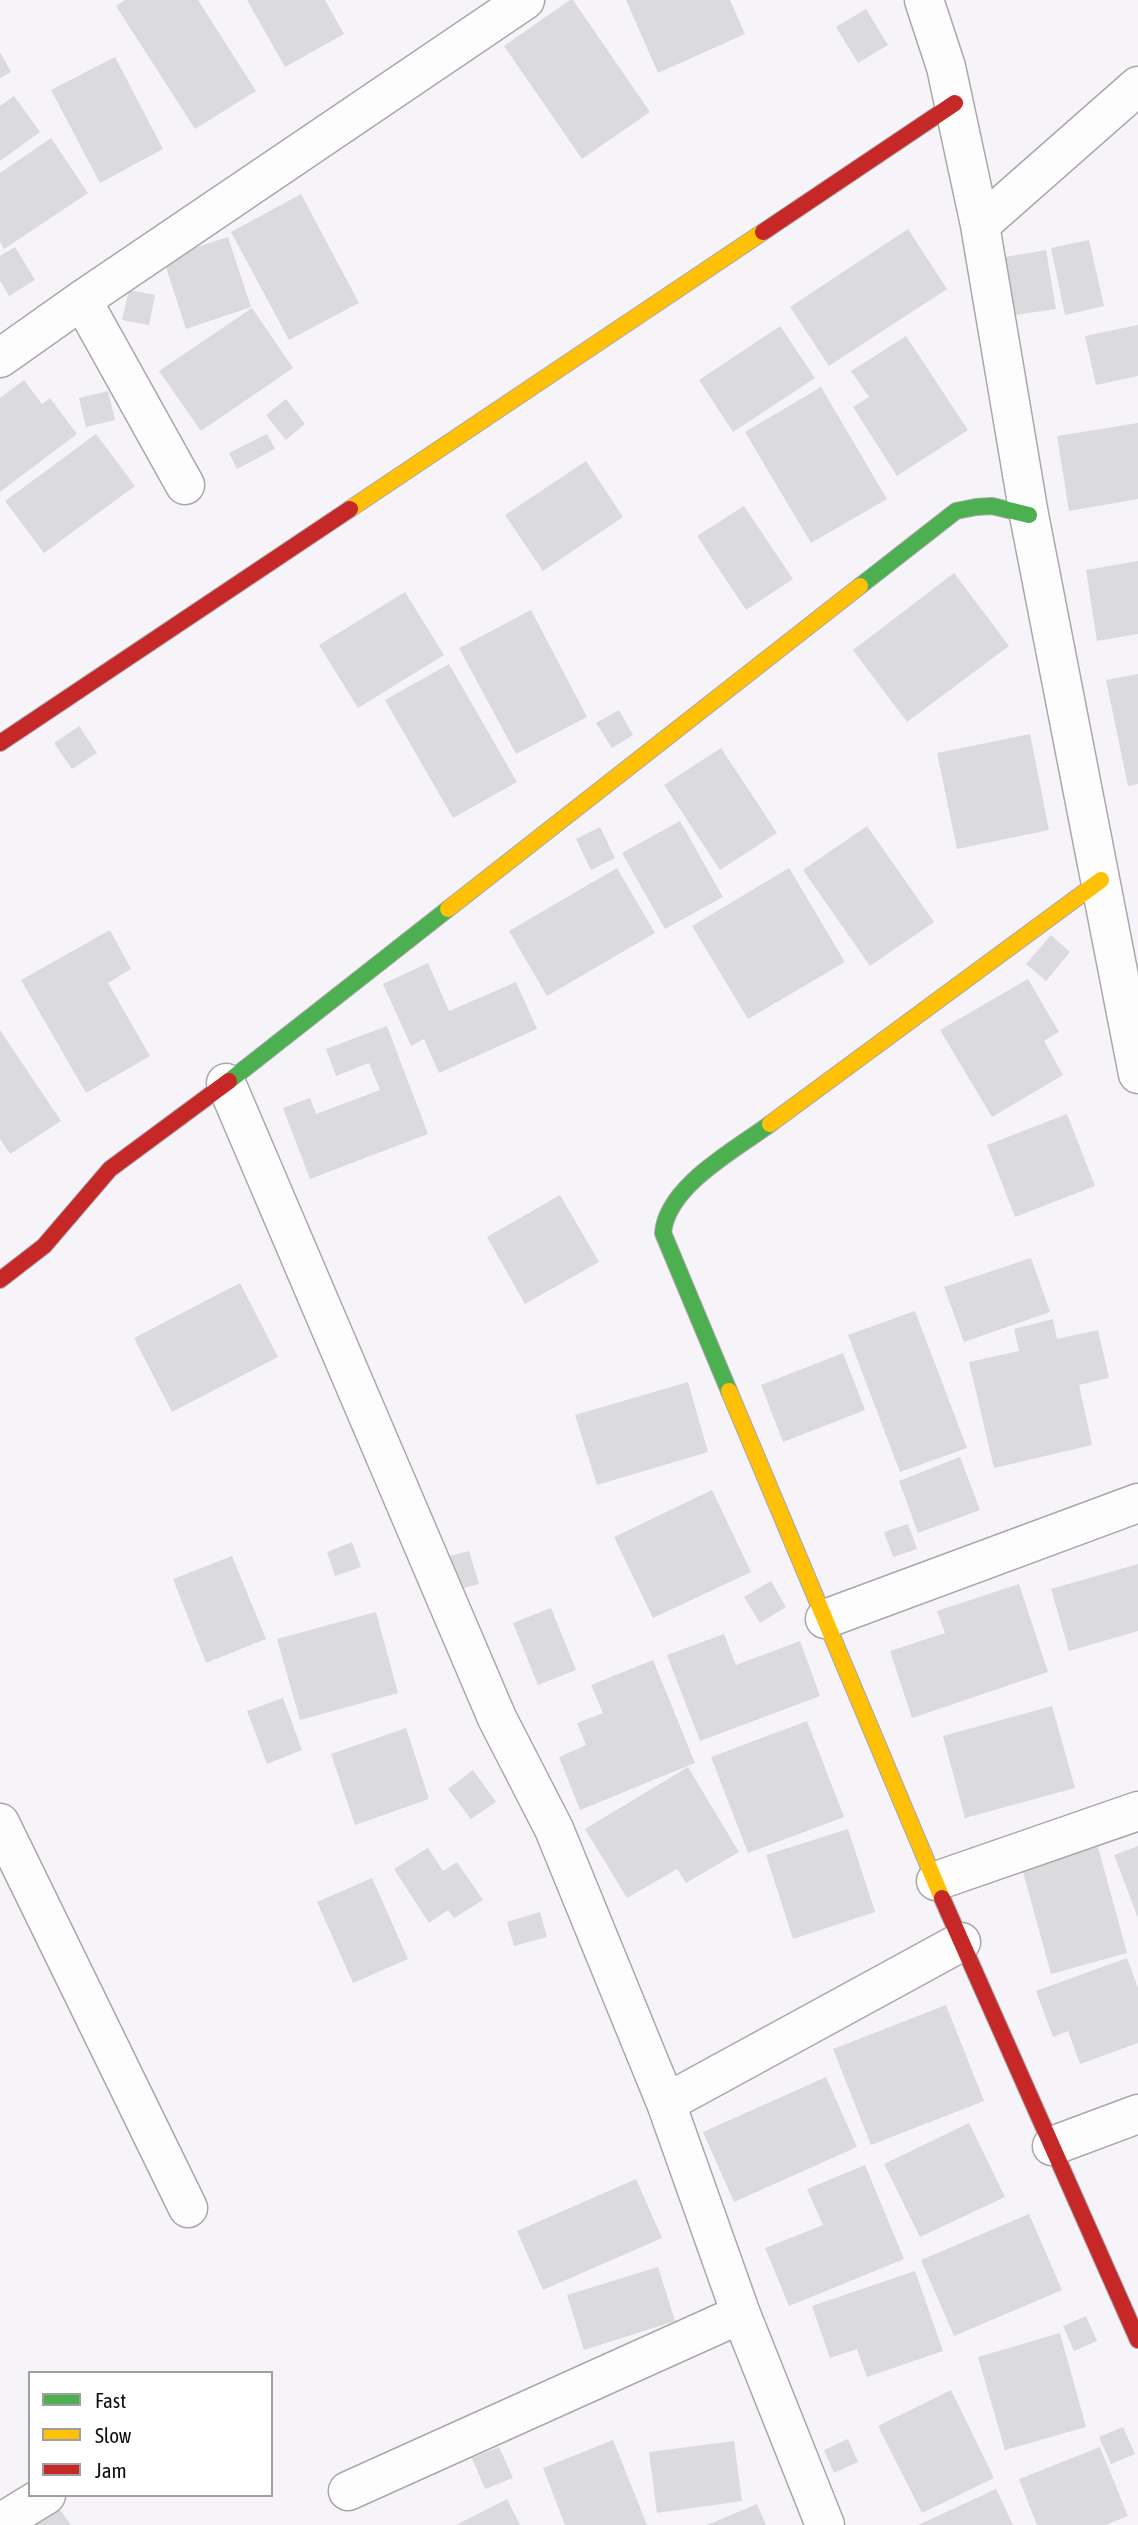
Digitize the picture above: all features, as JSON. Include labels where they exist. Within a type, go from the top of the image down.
[{"type":"street","points":[[0,358],[526,0]]},
{"type":"street","points":[[924,0],[946,67],[981,225],[1029,515],[1138,1074]]},
{"type":"street","points":[[981,225],[1138,86]]},
{"type":"street","points":[[0,743],[955,103]]},
{"type":"street","points":[[82,300],[185,485]]},
{"type":"street","points":[[0,1280],[44,1246],[110,1169],[226,1083],[956,511],[980,504],[1029,515]]},
{"type":"street","points":[[1101,880],[693,1181],[670,1207],[663,1220],[663,1233],[961,1942],[1138,2340]]},
{"type":"street","points":[[226,1083],[496,1718],[554,1829],[666,2103],[741,2314],[825,2525]]},
{"type":"street","points":[[825,1619],[1138,1503]]},
{"type":"street","points":[[936,1881],[1138,1811]]},
{"type":"street","points":[[0,1823],[188,2208]]},
{"type":"street","points":[[666,2103],[961,1942]]},
{"type":"street","points":[[1052,2146],[1138,2114]]},
{"type":"street","points":[[348,2491],[741,2314]]},
{"type":"street","points":[[0,2523],[43,2497]]},
{"type":"building","points":[[125,0],[198,0],[256,91],[195,129],[116,6]]},
{"type":"building","points":[[247,0],[325,0],[344,34],[285,67]]},
{"type":"building","points":[[573,0],[650,112],[582,159],[504,46]]},
{"type":"building","points":[[626,0],[730,0],[745,34],[658,73]]},
{"type":"building","points":[[866,9],[888,45],[858,63],[836,27]]},
{"type":"building","points":[[0,52],[11,72],[0,78]]},
{"type":"building","points":[[115,57],[163,149],[100,183],[51,90]]},
{"type":"building","points":[[14,96],[40,132],[0,161],[0,106]]},
{"type":"building","points":[[51,138],[88,193],[4,249],[0,242],[0,173]]},
{"type":"building","points":[[301,194],[359,303],[289,340],[231,232]]},
{"type":"building","points":[[908,229],[947,289],[829,366],[790,307]]},
{"type":"building","points":[[228,237],[251,307],[186,329],[163,258]]},
{"type":"building","points":[[1089,240],[1104,306],[1065,315],[1051,248]]},
{"type":"building","points":[[15,247],[35,280],[9,296],[0,281],[0,256]]},
{"type":"building","points":[[1046,250],[1056,309],[1015,315],[1005,257]]},
{"type":"building","points":[[129,290],[155,295],[149,325],[122,320]]},
{"type":"building","points":[[252,308],[293,368],[201,431],[159,371]]},
{"type":"building","points":[[1138,325],[1138,376],[1096,385],[1085,336]]},
{"type":"building","points":[[780,326],[815,378],[733,432],[699,380]]},
{"type":"building","points":[[906,336],[968,430],[897,476],[853,407],[869,397],[851,371]]},
{"type":"building","points":[[24,380],[42,404],[50,398],[77,434],[0,492],[0,398]]},
{"type":"building","points":[[821,387],[887,499],[811,543],[745,432]]},
{"type":"building","points":[[108,391],[115,420],[86,427],[79,398]]},
{"type":"building","points":[[286,399],[305,424],[286,440],[266,415]]},
{"type":"building","points":[[1138,423],[1138,499],[1069,511],[1057,436]]},
{"type":"building","points":[[96,434],[135,486],[44,553],[5,501]]},
{"type":"building","points":[[267,434],[275,449],[237,469],[229,453]]},
{"type":"building","points":[[586,461],[623,517],[543,571],[505,515]]},
{"type":"building","points":[[744,506],[793,579],[746,610],[697,536]]},
{"type":"building","points":[[1138,561],[1138,634],[1097,641],[1086,570]]},
{"type":"building","points":[[954,573],[1009,646],[907,722],[853,650]]},
{"type":"building","points":[[405,592],[444,655],[358,708],[319,645]]},
{"type":"building","points":[[531,610],[587,717],[516,754],[459,648]]},
{"type":"building","points":[[449,664],[517,782],[453,818],[385,700]]},
{"type":"building","points":[[1138,674],[1138,784],[1128,786],[1106,680]]},
{"type":"building","points":[[619,710],[633,735],[612,748],[596,723]]},
{"type":"building","points":[[79,726],[97,753],[72,769],[54,743]]},
{"type":"building","points":[[1030,734],[1049,830],[957,849],[937,753]]},
{"type":"building","points":[[721,748],[777,833],[720,870],[664,785]]},
{"type":"building","points":[[680,821],[723,897],[665,929],[622,853]]},
{"type":"building","points":[[867,826],[934,922],[870,966],[803,870]]},
{"type":"building","points":[[600,827],[615,858],[591,870],[576,839]]},
{"type":"building","points":[[617,868],[655,933],[547,996],[509,931]]},
{"type":"building","points":[[789,868],[845,962],[748,1019],[692,926]]},
{"type":"building","points":[[110,930],[131,969],[108,983],[150,1056],[86,1093],[21,980]]},
{"type":"building","points":[[1051,935],[1070,952],[1046,981],[1026,964]]},
{"type":"building","points":[[428,963],[449,1011],[516,982],[537,1029],[439,1073],[424,1039],[411,1046],[383,984]]},
{"type":"building","points":[[1028,979],[1059,1032],[1044,1041],[1063,1075],[992,1117],[940,1030]]},
{"type":"building","points":[[387,1026],[428,1134],[310,1179],[283,1108],[310,1098],[316,1114],[380,1090],[369,1063],[336,1076],[326,1049]]},
{"type":"building","points":[[0,1030],[61,1121],[10,1154],[0,1139]]},
{"type":"building","points":[[1067,1114],[1095,1186],[1015,1217],[987,1145]]},
{"type":"building","points":[[560,1195],[599,1262],[525,1304],[487,1237]]},
{"type":"building","points":[[1031,1258],[1050,1312],[964,1342],[944,1287]]},
{"type":"building","points":[[240,1283],[278,1357],[172,1412],[134,1338]]},
{"type":"building","points":[[915,1311],[967,1448],[900,1472],[848,1335]]},
{"type":"building","points":[[1053,1319],[1057,1339],[1098,1330],[1109,1378],[1079,1385],[1092,1445],[994,1468],[969,1362],[1019,1351],[1014,1329]]},
{"type":"building","points":[[843,1353],[865,1410],[783,1442],[761,1385]]},
{"type":"building","points":[[688,1382],[708,1452],[597,1485],[575,1415]]},
{"type":"building","points":[[960,1457],[980,1510],[918,1533],[899,1481]]},
{"type":"building","points":[[712,1490],[751,1572],[653,1618],[614,1537]]},
{"type":"building","points":[[908,1524],[917,1549],[893,1557],[884,1532]]},
{"type":"building","points":[[352,1542],[361,1567],[335,1576],[327,1552]]},
{"type":"building","points":[[469,1551],[479,1584],[460,1589],[450,1556]]},
{"type":"building","points":[[232,1556],[266,1639],[206,1663],[173,1579]]},
{"type":"building","points":[[1138,1564],[1138,1631],[1069,1651],[1051,1589]]},
{"type":"building","points":[[771,1581],[786,1607],[760,1623],[744,1597]]},
{"type":"building","points":[[1019,1584],[1048,1672],[912,1718],[890,1651],[945,1633],[937,1611]]},
{"type":"building","points":[[551,1608],[576,1670],[538,1685],[513,1623]]},
{"type":"building","points":[[376,1612],[398,1693],[300,1720],[277,1639]]},
{"type":"building","points":[[724,1634],[736,1665],[800,1641],[820,1696],[700,1741],[667,1655]]},
{"type":"building","points":[[653,1660],[695,1763],[580,1810],[559,1757],[586,1745],[577,1723],[603,1713],[591,1685]]},
{"type":"building","points":[[283,1698],[302,1750],[267,1764],[247,1711]]},
{"type":"building","points":[[1052,1706],[1075,1788],[965,1818],[943,1736]]},
{"type":"building","points":[[807,1721],[844,1817],[748,1853],[711,1757]]},
{"type":"building","points":[[406,1728],[429,1799],[355,1825],[331,1754]]},
{"type":"building","points":[[688,1767],[739,1852],[686,1883],[677,1869],[627,1898],[585,1829]]},
{"type":"building","points":[[473,1770],[496,1802],[471,1819],[448,1789]]},
{"type":"building","points":[[848,1829],[875,1912],[793,1939],[766,1855]]},
{"type":"building","points":[[1138,1846],[1138,1918],[1114,1855]]},
{"type":"building","points":[[1098,1847],[1127,1953],[1051,1974],[1022,1868]]},
{"type":"building","points":[[428,1848],[443,1871],[457,1862],[483,1900],[454,1918],[448,1910],[429,1923],[394,1869]]},
{"type":"building","points":[[372,1878],[408,1959],[353,1983],[317,1902]]},
{"type":"building","points":[[540,1912],[547,1937],[514,1946],[507,1922]]},
{"type":"building","points":[[1127,1958],[1138,1988],[1138,2043],[1080,2064],[1068,2031],[1053,2037],[1036,1991]]},
{"type":"building","points":[[946,2005],[984,2101],[871,2145],[833,2049]]},
{"type":"building","points":[[826,2077],[857,2147],[734,2202],[703,2132]]},
{"type":"building","points":[[969,2123],[1005,2197],[920,2237],[884,2164]]},
{"type":"building","points":[[865,2165],[904,2259],[789,2306],[765,2248],[823,2225],[807,2189]]},
{"type":"building","points":[[636,2179],[662,2238],[543,2290],[517,2231]]},
{"type":"building","points":[[1029,2214],[1062,2290],[954,2336],[921,2260]]},
{"type":"building","points":[[658,2267],[675,2321],[584,2350],[567,2295]]},
{"type":"building","points":[[915,2271],[943,2351],[867,2377],[857,2349],[830,2358],[812,2306]]},
{"type":"building","points":[[1086,2316],[1097,2341],[1074,2351],[1063,2326]]},
{"type":"building","points":[[1060,2333],[1086,2427],[1005,2450],[978,2357]]},
{"type":"building","points":[[951,2390],[994,2478],[922,2513],[878,2426]]},
{"type":"building","points":[[1123,2427],[1135,2454],[1111,2464],[1099,2437]]},
{"type":"building","points":[[848,2439],[858,2462],[834,2473],[824,2450]]},
{"type":"building","points":[[613,2440],[647,2525],[565,2525],[543,2468]]},
{"type":"building","points":[[734,2441],[742,2501],[657,2513],[649,2452]]},
{"type":"building","points":[[499,2447],[513,2478],[485,2489],[472,2458]]},
{"type":"building","points":[[1100,2447],[1128,2516],[1106,2525],[1037,2525],[1019,2479]]},
{"type":"building","points":[[996,2489],[1013,2525],[918,2525]]},
{"type":"building","points":[[507,2499],[520,2525],[456,2525]]},
{"type":"building","points":[[53,2500],[71,2525],[33,2525]]},
{"type":"building","points":[[757,2504],[766,2525],[707,2525]]},
{"type":"traffic: fast","points":[[860,586],[956,511],[992,506],[1029,515]]},
{"type":"traffic: fast","points":[[229,1081],[448,909]]},
{"type":"traffic: fast","points":[[729,1391],[663,1233],[667,1216],[689,1185],[770,1124]]},
{"type":"traffic: slow","points":[[350,509],[763,232]]},
{"type":"traffic: slow","points":[[448,909],[860,586]]},
{"type":"traffic: slow","points":[[770,1124],[1101,880]]},
{"type":"traffic: slow","points":[[729,1391],[942,1898]]},
{"type":"traffic: jam","points":[[763,232],[955,103]]},
{"type":"traffic: jam","points":[[0,743],[350,509]]},
{"type":"traffic: jam","points":[[0,1280],[44,1246],[110,1169],[229,1081]]},
{"type":"traffic: jam","points":[[942,1898],[1138,2340]]}]
